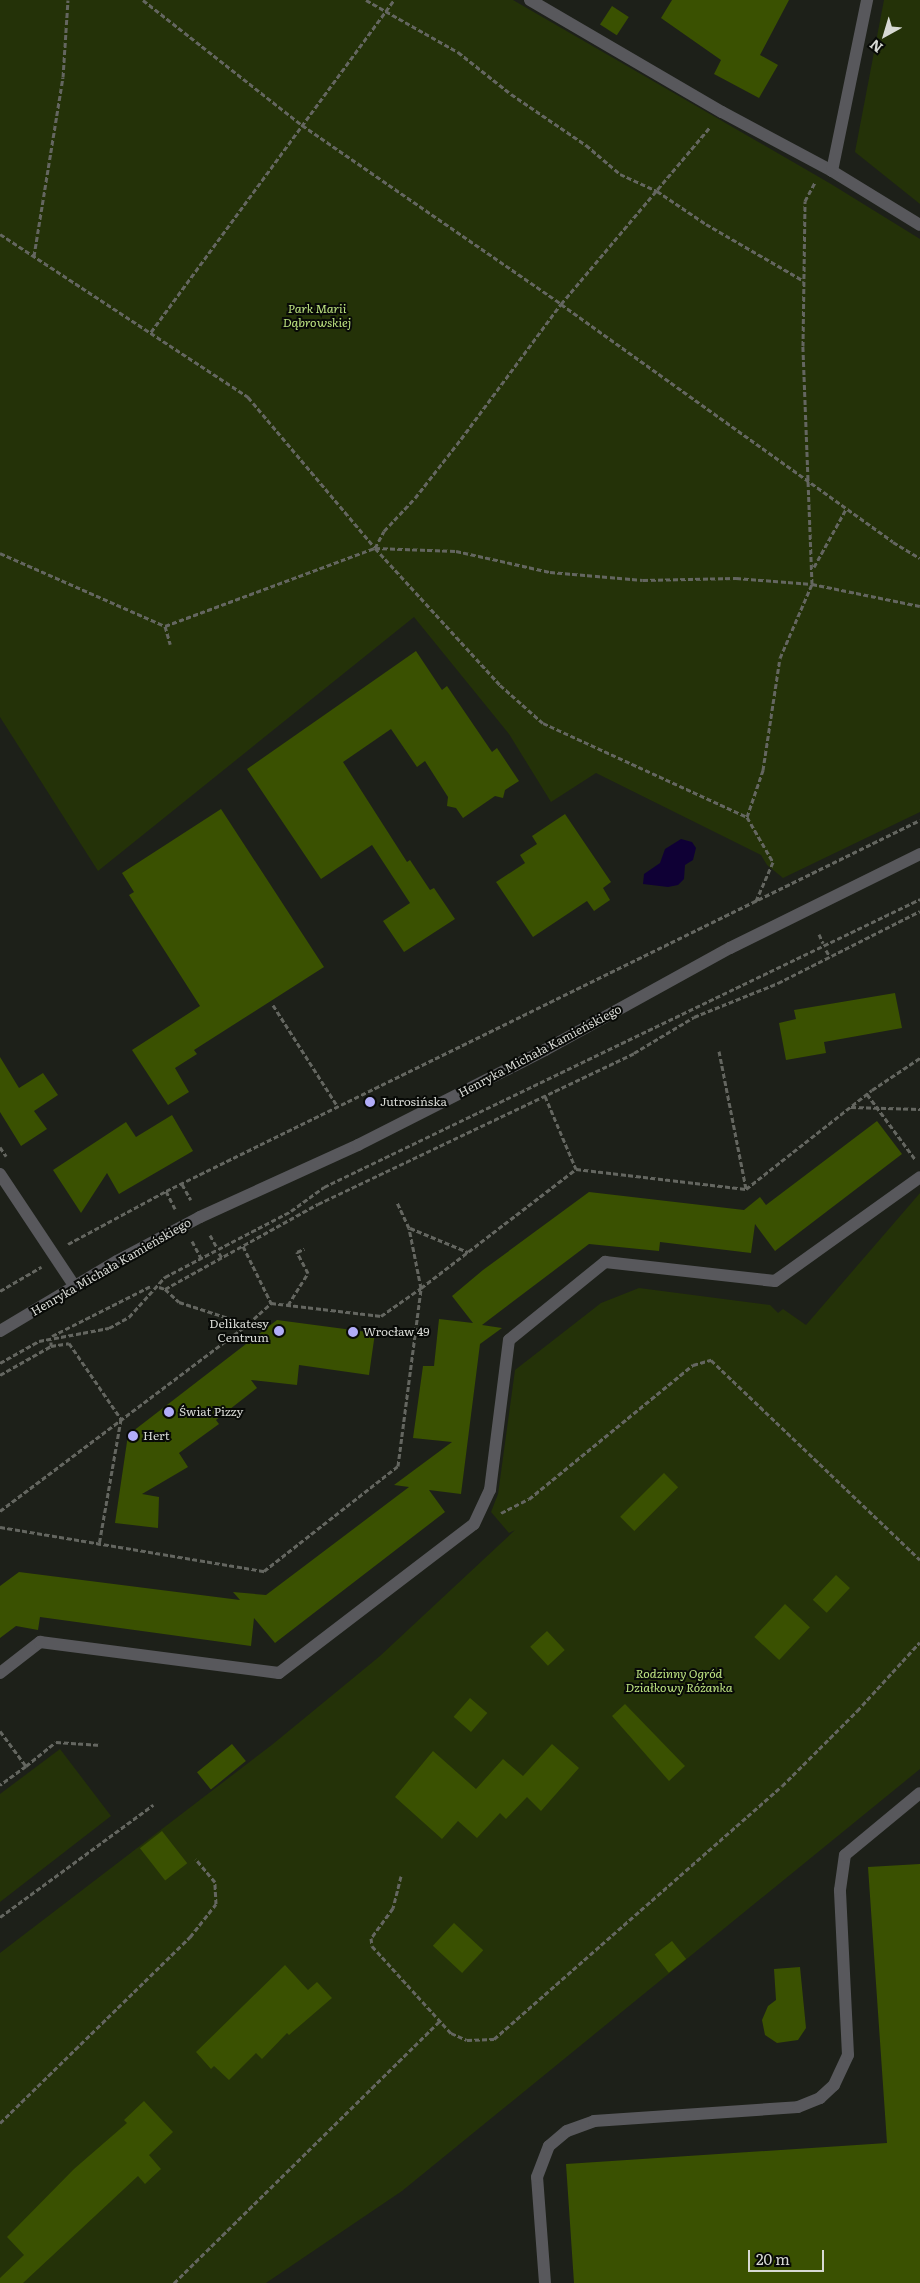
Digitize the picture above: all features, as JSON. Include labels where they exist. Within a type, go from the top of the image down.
[{"type":"street","points":[[530,0],[722,112],[828,168],[920,226]]},
{"type":"street","points":[[828,168],[867,0]]},
{"type":"street","name":"Henryka Michała Kamieńskiego","points":[[0,1331],[200,1217],[358,1145],[545,1050],[730,948],[920,854]]},
{"type":"street","points":[[0,1174],[75,1287]]},
{"type":"street","points":[[0,1673],[40,1642],[279,1673],[467,1532],[482,1512],[490,1490],[509,1340],[605,1262],[775,1281],[920,1177]]},
{"type":"street","points":[[544,2283],[537,2176],[549,2146],[567,2130],[594,2121],[798,2107],[820,2098],[834,2084],[848,2055],[840,1890],[845,1855],[920,1793]]},
{"type":"path","points":[[34,256],[64,77],[68,0]]},
{"type":"path","points":[[143,0],[302,125],[561,304],[846,509],[920,558]]},
{"type":"path","points":[[366,0],[458,52],[511,94],[580,140],[620,174],[657,191],[706,224],[737,239],[804,281]]},
{"type":"path","points":[[151,332],[394,0]]},
{"type":"path","points":[[375,548],[384,531],[415,498],[561,304],[722,112]]},
{"type":"path","points":[[746,817],[763,770],[780,658],[812,584],[813,568],[806,479],[805,201],[828,168]]},
{"type":"path","points":[[0,234],[248,397],[375,548],[500,685],[543,723],[746,817],[773,862],[756,901]]},
{"type":"path","points":[[813,568],[846,509]]},
{"type":"path","points":[[0,553],[165,626],[375,548],[456,551],[550,572],[643,580],[736,578],[812,584],[920,606]]},
{"type":"path","points":[[165,626],[170,644]]},
{"type":"path","points":[[68,1244],[182,1184],[920,820]]},
{"type":"path","points":[[0,1363],[39,1341],[109,1328],[129,1317],[165,1277],[291,1211],[324,1187],[920,900]]},
{"type":"path","points":[[165,1289],[318,1204],[507,1111],[544,1096],[634,1053],[694,1017],[748,997],[920,911]]},
{"type":"path","points":[[819,934],[823,943]]},
{"type":"path","points":[[826,950],[830,957]]},
{"type":"path","points":[[273,1005],[338,1107]]},
{"type":"path","points":[[719,1051],[746,1189]]},
{"type":"path","points":[[0,1511],[248,1324],[271,1303],[381,1316],[421,1288],[576,1169],[746,1189],[867,1094],[920,1058]]},
{"type":"path","points":[[867,1094],[917,1162]]},
{"type":"path","points":[[544,1096],[576,1169]]},
{"type":"path","points":[[851,1107],[920,1109]]},
{"type":"path","points":[[182,1184],[191,1200]]},
{"type":"path","points":[[0,1527],[264,1571],[398,1466],[421,1288],[409,1228],[397,1202]]},
{"type":"path","points":[[409,1228],[468,1252]]},
{"type":"path","points":[[210,1235],[216,1246]]},
{"type":"path","points":[[242,1246],[271,1303]]},
{"type":"path","points":[[288,1305],[308,1273],[297,1252],[304,1249]]},
{"type":"path","points":[[220,1253],[222,1258]]},
{"type":"path","points":[[0,1291],[55,1259]]},
{"type":"path","points":[[52,1336],[151,1286]]},
{"type":"path","points":[[159,1287],[165,1289],[179,1302],[248,1324]]},
{"type":"path","points":[[0,1375],[51,1346],[68,1342],[121,1419],[99,1545]]},
{"type":"path","points":[[482,1512],[496,1515],[529,1500],[684,1372],[700,1362],[711,1360],[920,1560]]},
{"type":"path","points":[[401,1876],[393,1908],[371,1938],[372,1946],[451,2033],[467,2040],[494,2039],[782,1786],[857,1711],[920,1642]]},
{"type":"path","points":[[0,1731],[26,1766]]},
{"type":"path","points":[[0,1785],[56,1742],[101,1745]]},
{"type":"path","points":[[0,1917],[153,1805]]},
{"type":"path","points":[[0,2123],[190,1937],[216,1904],[214,1882],[196,1859]]},
{"type":"path","points":[[174,2283],[439,2022]]},
{"type":"green space","name":"Park Marii Dąbrowskiej","points":[[0,0],[513,0],[831,184],[920,239],[920,812],[783,878],[767,865],[761,855],[596,773],[551,802],[509,734],[414,617],[98,871],[0,717]]},
{"type":"green space","points":[[884,0],[920,0],[920,204],[855,152]]},
{"type":"green space","name":"Rodzinny Ogród Działkowy Różanka","points":[[920,1193],[920,1769],[402,2191],[266,2283],[0,2283],[0,1953],[273,1744],[380,1656],[515,1530],[509,1533],[491,1512],[498,1494],[515,1370],[601,1303],[639,1288],[770,1305],[778,1313],[783,1309],[806,1325]]},
{"type":"green space","points":[[60,1749],[111,1816],[0,1902],[0,1794]]},
{"type":"shaded area","points":[[681,839],[692,842],[696,848],[693,860],[685,865],[684,879],[678,885],[668,887],[643,884],[644,874],[660,863],[665,849]]},
{"type":"building","points":[[672,0],[789,0],[760,55],[778,65],[759,98],[714,74],[721,60],[661,18]]},
{"type":"building","points":[[612,6],[629,17],[617,35],[600,24]]},
{"type":"building","points":[[416,651],[442,690],[447,686],[492,752],[497,748],[519,781],[505,790],[503,798],[495,796],[463,818],[456,808],[447,806],[448,797],[425,761],[417,767],[391,729],[343,762],[407,862],[410,860],[430,890],[434,888],[455,919],[404,952],[383,921],[410,903],[372,845],[321,879],[247,769]]},
{"type":"building","points":[[221,809],[324,967],[194,1050],[197,1054],[175,1068],[189,1092],[168,1105],[132,1050],[200,1006],[129,895],[134,892],[122,873]]},
{"type":"building","points":[[565,814],[611,882],[603,888],[610,900],[594,911],[587,901],[533,937],[496,882],[525,863],[520,855],[537,844],[532,836]]},
{"type":"building","points":[[895,993],[902,1028],[824,1042],[826,1053],[786,1060],[779,1023],[796,1019],[794,1010]]},
{"type":"building","points":[[0,1057],[19,1088],[43,1073],[58,1095],[34,1111],[47,1129],[21,1146],[0,1112]]},
{"type":"building","points":[[172,1115],[193,1151],[119,1194],[107,1173],[81,1213],[53,1170],[126,1122],[136,1137]]},
{"type":"building","points":[[877,1121],[902,1154],[775,1251],[755,1224],[751,1253],[660,1242],[659,1251],[589,1244],[482,1325],[502,1328],[480,1344],[461,1494],[429,1490],[445,1512],[275,1643],[254,1618],[251,1646],[40,1617],[38,1630],[16,1626],[0,1638],[0,1586],[19,1572],[240,1600],[233,1592],[266,1595],[409,1487],[394,1485],[452,1442],[413,1438],[423,1366],[434,1366],[439,1319],[473,1323],[452,1296],[483,1270],[589,1192],[744,1210],[760,1197],[766,1205]]},
{"type":"building","points":[[277,1320],[375,1333],[369,1375],[299,1365],[297,1385],[251,1380],[257,1388],[216,1420],[219,1424],[179,1453],[188,1467],[142,1494],[159,1497],[158,1528],[115,1523],[128,1435]]},
{"type":"building","points":[[664,1473],[678,1487],[634,1531],[620,1517]]},
{"type":"building","points":[[836,1575],[850,1588],[827,1613],[813,1600]]},
{"type":"building","points":[[785,1604],[810,1627],[779,1660],[754,1637]]},
{"type":"building","points":[[547,1631],[565,1650],[548,1666],[530,1647]]},
{"type":"building","points":[[470,1698],[487,1713],[471,1732],[454,1717]]},
{"type":"building","points":[[625,1704],[685,1766],[669,1781],[612,1716]]},
{"type":"building","points":[[232,1744],[246,1761],[211,1789],[197,1772]]},
{"type":"building","points":[[552,1744],[579,1768],[541,1811],[527,1797],[506,1819],[500,1813],[477,1838],[458,1821],[442,1839],[395,1797],[433,1751],[476,1789],[503,1759],[523,1776]]},
{"type":"building","points":[[162,1831],[187,1863],[165,1881],[140,1848]]},
{"type":"building","points":[[920,1864],[920,2283],[574,2283],[566,2164],[887,2143],[868,1867]]},
{"type":"building","points":[[454,1923],[483,1950],[462,1973],[433,1946]]},
{"type":"building","points":[[672,1941],[686,1959],[669,1973],[655,1955]]},
{"type":"building","points":[[285,1965],[308,1990],[317,1982],[332,1998],[289,2035],[287,2033],[262,2059],[256,2053],[229,2080],[214,2066],[211,2069],[196,2052]]},
{"type":"building","points":[[800,1967],[806,2028],[798,2040],[777,2043],[765,2035],[762,2020],[768,2006],[776,2000],[774,1969]]},
{"type":"building","points":[[144,2101],[173,2132],[149,2155],[161,2169],[145,2184],[138,2176],[23,2283],[0,2283],[0,2278],[24,2255],[7,2237],[74,2169],[127,2123],[124,2120]]},
{"type":"place","name":"Jutrosińska","points":[[370,1102]]},
{"type":"place","name":"Delikatesy Centrum","points":[[279,1331]]},
{"type":"place","name":"Wrocław 49","points":[[353,1332]]},
{"type":"place","name":"Świat Pizzy","points":[[169,1412]]},
{"type":"place","name":"Hert","points":[[133,1436]]}]
